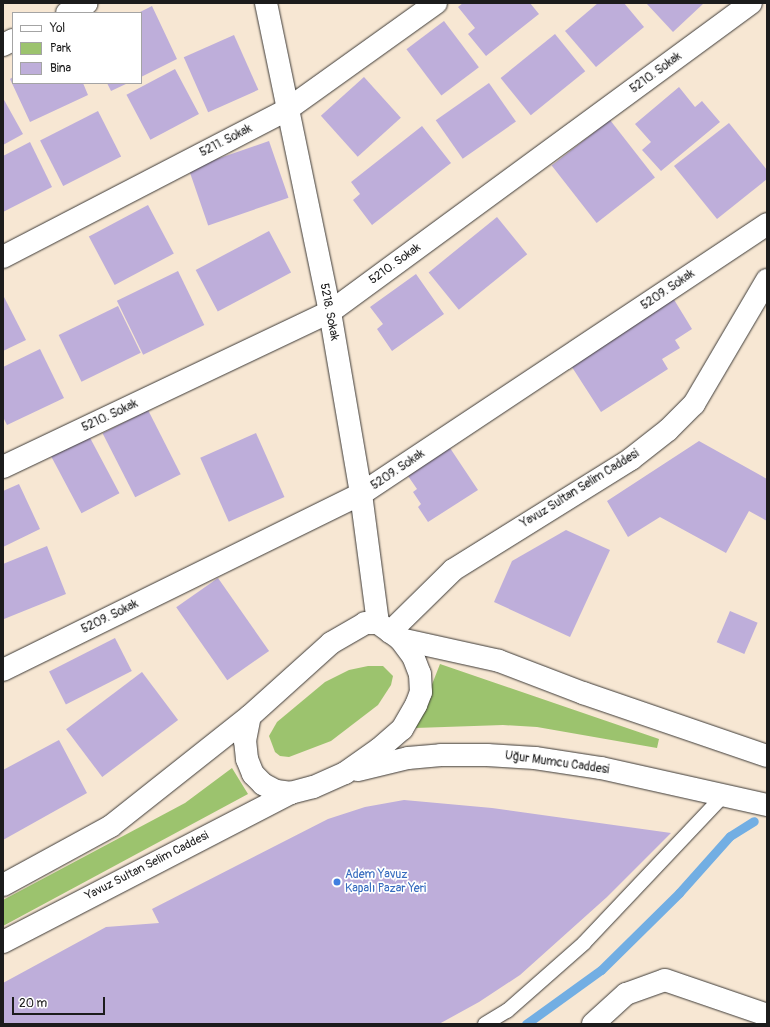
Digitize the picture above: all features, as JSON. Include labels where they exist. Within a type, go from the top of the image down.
[{"type":"street","points":[[69,12],[87,3]]},
{"type":"street","name":"5218. Sokak","points":[[266,3],[330,312],[361,494],[389,631]]},
{"type":"street","name":"5211. Sokak","points":[[3,257],[288,109],[436,3]]},
{"type":"street","name":"5210. Sokak","points":[[3,467],[330,312],[751,3]]},
{"type":"street","points":[[3,45],[12,40]]},
{"type":"street","name":"5209. Sokak","points":[[3,670],[361,494],[767,224]]},
{"type":"street","name":"Yavuz Sultan Selim Caddesi","points":[[3,942],[291,793],[313,787],[345,773],[380,749],[402,729],[416,705],[421,692],[420,674],[413,656],[389,631],[453,570],[631,460],[668,430],[694,404],[767,280]]},
{"type":"street","points":[[3,885],[111,826],[250,716],[331,643],[365,623],[499,661],[767,756]]},
{"type":"street","name":"Yavuz Sultan Selim Caddesi","points":[[250,716],[245,741],[247,759],[253,774],[263,784],[276,791],[291,793]]},
{"type":"street","name":"Uğur Mumcu Caddesi","points":[[345,773],[408,758],[487,755],[601,768],[767,805]]},
{"type":"street","points":[[593,1024],[626,994],[665,980],[767,1016]]},
{"type":"lane","points":[[485,1024],[507,1011],[584,943],[724,795]]},
{"type":"green space","points":[[440,664],[659,739],[657,748],[537,727],[503,725],[415,728]]},
{"type":"green space","points":[[368,666],[383,666],[393,676],[391,685],[378,705],[331,741],[289,757],[280,756],[275,752],[269,736],[277,722],[325,682],[349,670]]},
{"type":"green space","points":[[232,768],[248,794],[3,926],[3,900],[185,803]]},
{"type":"building","points":[[463,3],[530,3],[539,14],[486,56],[468,34],[475,28],[458,7]]},
{"type":"building","points":[[598,3],[624,3],[644,27],[596,67],[565,31]]},
{"type":"building","points":[[646,3],[704,3],[673,32]]},
{"type":"building","points":[[152,6],[177,59],[142,76],[142,12],[140,12]]},
{"type":"building","points":[[444,21],[479,67],[441,96],[406,49]]},
{"type":"building","points":[[555,34],[585,71],[531,115],[501,78]]},
{"type":"building","points":[[234,35],[258,90],[208,112],[184,57]]},
{"type":"building","points":[[175,69],[199,114],[150,140],[126,95]]},
{"type":"building","points":[[364,77],[401,118],[358,157],[321,116]]},
{"type":"building","points":[[489,83],[516,122],[463,159],[436,120]]},
{"type":"building","points":[[12,84],[83,84],[88,95],[30,122]]},
{"type":"building","points":[[108,84],[126,84],[111,91]]},
{"type":"building","points":[[679,87],[695,107],[702,101],[720,122],[661,171],[642,150],[651,142],[635,124]]},
{"type":"building","points":[[3,98],[23,134],[3,145]]},
{"type":"building","points":[[98,111],[121,156],[63,186],[40,141]]},
{"type":"building","points":[[610,120],[655,178],[597,223],[552,166]]},
{"type":"building","points":[[729,123],[767,170],[767,179],[717,219],[674,166]]},
{"type":"building","points":[[422,126],[451,163],[372,225],[353,200],[360,194],[351,182]]},
{"type":"building","points":[[269,141],[289,198],[208,225],[189,169]]},
{"type":"building","points":[[30,142],[52,187],[3,212],[3,156]]},
{"type":"building","points":[[148,205],[174,254],[115,285],[89,236]]},
{"type":"building","points":[[497,217],[527,254],[459,310],[429,272]]},
{"type":"building","points":[[269,231],[291,272],[218,311],[196,270]]},
{"type":"building","points":[[178,271],[204,325],[143,355],[117,301]]},
{"type":"building","points":[[416,274],[444,314],[392,351],[377,329],[383,324],[370,307]]},
{"type":"building","points":[[3,295],[26,340],[3,351]]},
{"type":"building","points":[[673,298],[692,329],[675,340],[680,348],[662,359],[668,369],[601,412],[570,364]]},
{"type":"building","points":[[118,306],[141,353],[81,382],[59,335]]},
{"type":"building","points":[[40,349],[64,398],[7,425],[3,417],[3,367]]},
{"type":"building","points":[[148,410],[181,474],[135,497],[103,433]]},
{"type":"building","points":[[256,433],[284,497],[229,522],[200,458]]},
{"type":"building","points":[[88,434],[119,493],[81,513],[50,454]]},
{"type":"building","points":[[699,441],[767,479],[767,521],[749,511],[726,553],[660,517],[628,537],[607,501]]},
{"type":"building","points":[[450,448],[478,490],[428,522],[418,507],[421,504],[413,492],[417,489],[408,476]]},
{"type":"building","points":[[19,484],[40,529],[3,547],[3,491]]},
{"type":"building","points":[[566,530],[610,550],[570,637],[494,602],[512,561]]},
{"type":"building","points":[[47,546],[66,594],[4,619],[3,564]]},
{"type":"building","points":[[218,578],[269,651],[227,680],[176,607]]},
{"type":"building","points":[[730,611],[758,623],[744,654],[717,642]]},
{"type":"building","points":[[115,638],[132,671],[66,705],[49,672]]},
{"type":"building","points":[[142,672],[178,720],[102,777],[66,729]]},
{"type":"building","points":[[59,740],[87,793],[3,840],[3,770]]},
{"type":"building","points":[[404,800],[492,808],[671,833],[607,897],[520,975],[479,1002],[439,1024],[3,1024],[3,983],[106,927],[159,923],[152,909],[328,819],[365,807]]},
{"type":"waterway","points":[[526,1024],[601,970],[679,893],[730,836],[754,821]]},
{"type":"place","name":"Adem Yavuz Kapalı Pazar Yeri","points":[[337,882]]}]
